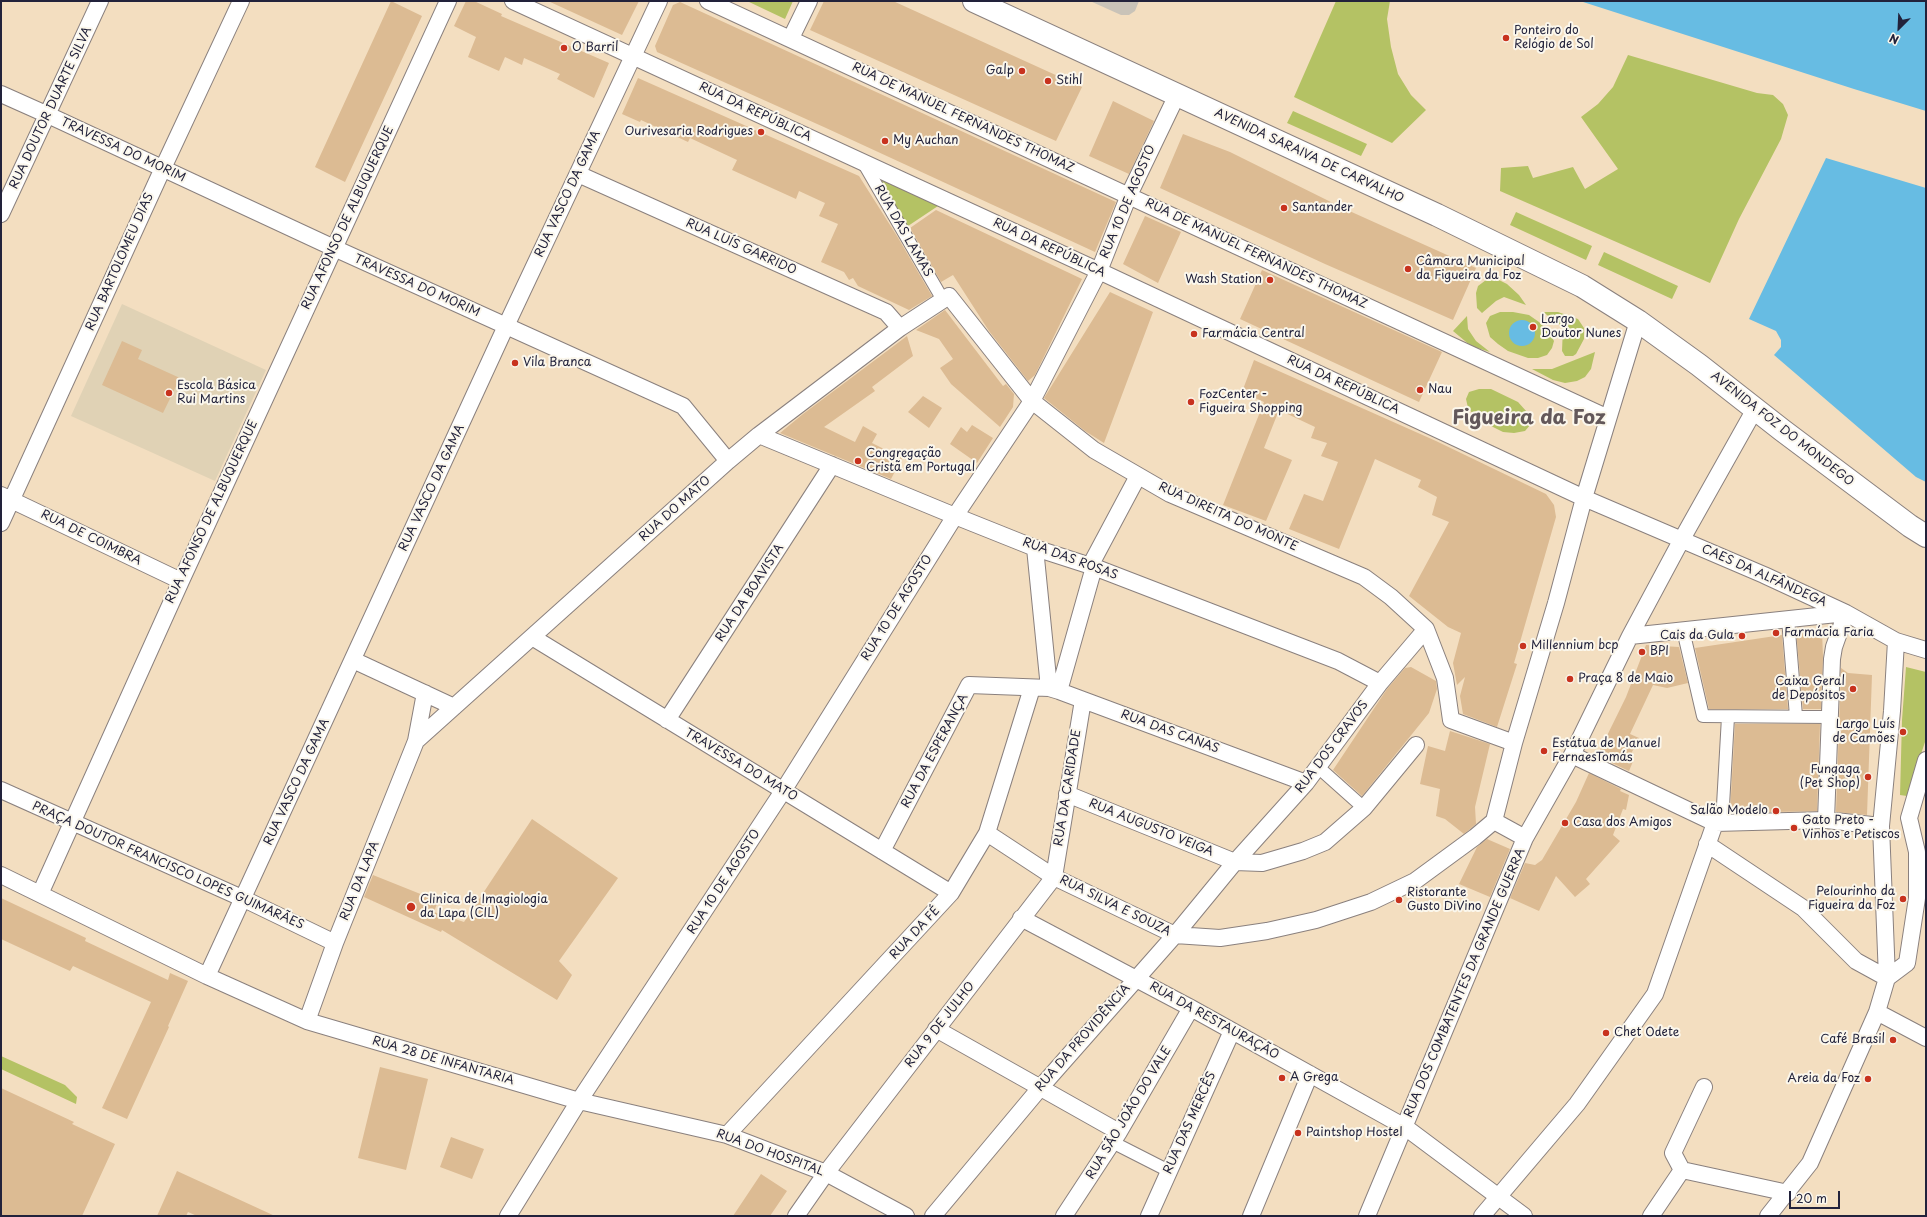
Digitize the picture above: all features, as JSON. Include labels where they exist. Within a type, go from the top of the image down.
[{"type":"main road","name":"AVENIDA SARAIVA DE CARVALHO","points":[[974,1],[1437,215],[1582,286],[1638,321]]},
{"type":"main road","name":"AVENIDA FOZ DO MONDEGO","points":[[1638,321],[1699,365],[1910,526],[1926,536]]},
{"type":"street","name":"RUA DOUTOR DUARTE SILVA","points":[[1,214],[100,1]]},
{"type":"street","name":"RUA BARTOLOMEU DIAS","points":[[1,524],[6,498],[241,1]]},
{"type":"street","name":"RUA AFONSO DE ALBUQUERQUE","points":[[40,894],[181,581],[448,1]]},
{"type":"street","name":"RUA DA REPÚBLICA","points":[[513,1],[1099,271],[1584,498]]},
{"type":"street","name":"RUA VASCO DA GAMA","points":[[207,976],[506,326],[659,1]]},
{"type":"street","name":"RUA DE MANUEL FERNANDES THOMAZ","points":[[708,1],[1130,195],[1608,418]]},
{"type":"street","points":[[791,38],[809,1]]},
{"type":"street","name":"TRAVESSA DO MORIM","points":[[1,94],[334,248],[683,406],[728,461]]},
{"type":"street","name":"RUA 10 DE AGOSTO","points":[[508,1216],[579,1101],[783,791],[955,516],[1032,401],[1099,271],[1130,195],[1177,94]]},
{"type":"street","name":"RUA DAS LAMAS","points":[[863,162],[946,298],[1032,401]]},
{"type":"street","name":"RUA LUÍS GARRIDO","points":[[578,174],[886,312],[900,328]]},
{"type":"street","name":"RUA DO MATO","points":[[416,741],[728,461],[759,435],[900,328],[946,298]]},
{"type":"street","points":[[1175,935],[1220,938],[1267,932],[1316,920],[1372,902],[1415,881],[1475,837],[1494,820],[1514,743],[1556,602],[1584,498],[1638,321]]},
{"type":"street","name":"RUA DIREITA DO MONTE","points":[[1032,401],[1094,450],[1170,494],[1364,577],[1390,597],[1426,629]]},
{"type":"street","points":[[1494,820],[1525,838],[1572,755],[1630,636],[1682,539],[1755,409]]},
{"type":"street","name":"RUA DAS ROSAS","points":[[759,435],[1035,548],[1092,567],[1338,661],[1380,683]]},
{"type":"street","name":"RUA DA BOAVISTA","points":[[667,720],[832,465]]},
{"type":"street","points":[[1054,689],[1092,567],[1138,476]]},
{"type":"street","name":"RUA DE COIMBRA","points":[[6,498],[181,581]]},
{"type":"street","points":[[1584,498],[1682,539]]},
{"type":"street","name":"CAES DA ALFÂNDEGA","points":[[1682,539],[1846,613],[1896,641],[1926,650]]},
{"type":"street","points":[[1035,548],[1054,689]]},
{"type":"street","points":[[1826,820],[1832,659],[1834,647],[1846,613]]},
{"type":"street","name":"CAES DA ALFÂNDEGA","points":[[1630,636],[1846,613]]},
{"type":"street","points":[[1788,619],[1796,716]]},
{"type":"street","points":[[1426,629],[1445,678],[1451,720],[1514,743]]},
{"type":"street","name":"RUA DOS CRAVOS","points":[[1235,862],[1306,783],[1380,683],[1426,629]]},
{"type":"street","points":[[1683,630],[1703,716],[1831,717]]},
{"type":"street","name":"TRAVESSA DO MATO","points":[[532,637],[951,893]]},
{"type":"street","points":[[1768,1216],[1788,1193],[1810,1163],[1877,1012],[1887,978],[1881,826],[1892,711],[1896,641]]},
{"type":"street","points":[[353,660],[454,707]]},
{"type":"street","name":"RUA DA ESPERANÇA","points":[[882,851],[969,685],[1032,688]]},
{"type":"street","name":"RUA DAS CANAS","points":[[1032,688],[1054,689],[1306,783]]},
{"type":"street","name":"RUA DA FÉ","points":[[728,1135],[951,893],[987,833],[1032,688]]},
{"type":"street","name":"RUA DA LAPA","points":[[307,1022],[335,943],[416,741],[425,693]]},
{"type":"street","name":"RUA DA CARIDADE","points":[[1054,877],[1083,700]]},
{"type":"street","points":[[1482,1216],[1577,1104],[1655,994],[1707,844],[1718,823],[1728,717]]},
{"type":"street","name":"RUA AUGUSTO VEIGA","points":[[1067,794],[1235,862],[1262,863],[1302,851],[1325,842],[1364,808],[1416,745]]},
{"type":"street","points":[[1572,755],[1718,823],[1826,820],[1881,826]]},
{"type":"street","points":[[1887,978],[1907,963],[1922,898],[1921,851],[1909,818],[1926,760]]},
{"type":"street","points":[[1318,767],[1364,808]]},
{"type":"street","name":"PRAÇA DOUTOR FRANCISCO LOPES GUIMARÃES","points":[[1,790],[244,898],[335,943]]},
{"type":"street","name":"RUA SILVA E SOUZA","points":[[987,833],[1054,877],[1175,935]]},
{"type":"street","name":"RUA DOS COMBATENTES DA GRANDE GUERRA","points":[[1367,1216],[1525,838]]},
{"type":"street","points":[[1707,844],[1803,908],[1856,961],[1887,978]]},
{"type":"street","name":"RUA DA PROVIDÊNCIA","points":[[933,1216],[1040,1088],[1175,935],[1235,862]]},
{"type":"street","points":[[1,875],[207,976],[307,1022]]},
{"type":"street","name":"RUA 9 DE JULHO","points":[[796,1216],[826,1173],[1054,877]]},
{"type":"street","name":"RUA DA RESTAURAÇÃO","points":[[1022,918],[1191,1008],[1405,1127],[1524,1216]]},
{"type":"street","name":"RUA SÃO JOÃO DO VALE","points":[[1064,1216],[1116,1137],[1191,1008]]},
{"type":"street","points":[[1877,1012],[1926,1038]]},
{"type":"street","name":"RUA 28 DE INFANTARIA","points":[[307,1022],[579,1101]]},
{"type":"street","points":[[936,1029],[1040,1088],[1169,1171]]},
{"type":"street","name":"RUA DAS MERCÊS","points":[[1149,1216],[1232,1031]]},
{"type":"street","points":[[1251,1216],[1310,1074]]},
{"type":"street","points":[[1704,1087],[1673,1153],[1682,1170],[1788,1193]]},
{"type":"street","name":"RUA DO HOSPITAL","points":[[579,1101],[728,1135],[826,1173],[906,1216]]},
{"type":"street","points":[[1651,1216],[1682,1170]]},
{"type":"shaded area","points":[[1090,1],[1139,1],[1135,11],[1129,15],[1121,15]]},
{"type":"shaded area","name":"Escola Básica Rui Martins","points":[[122,304],[266,370],[215,481],[71,416]]},
{"type":"green space","points":[[747,1],[793,1],[785,19]]},
{"type":"green space","points":[[1336,1],[1390,1],[1387,19],[1391,47],[1398,74],[1411,95],[1426,110],[1392,143],[1294,97]]},
{"type":"green space","points":[[1628,55],[1757,93],[1773,95],[1783,104],[1788,115],[1781,139],[1739,219],[1710,283],[1500,191],[1501,168],[1528,166],[1533,178],[1573,167],[1585,189],[1618,169],[1581,117],[1598,104],[1613,87]]},
{"type":"green space","points":[[1293,111],[1367,144],[1361,156],[1287,123]]},
{"type":"green space","points":[[863,162],[941,204],[902,230]]},
{"type":"green space","points":[[1516,212],[1592,246],[1586,260],[1510,225]]},
{"type":"green space","points":[[1604,252],[1678,286],[1672,299],[1598,265]]},
{"type":"green space","points":[[1486,280],[1499,280],[1507,284],[1519,295],[1526,305],[1504,297],[1496,301],[1482,313],[1477,308],[1476,293],[1478,286]]},
{"type":"green space","points":[[1500,312],[1513,312],[1529,315],[1539,322],[1548,331],[1554,341],[1552,348],[1547,355],[1538,358],[1528,358],[1508,351],[1490,337],[1486,323],[1490,316]]},
{"type":"green space","points":[[1543,312],[1558,312],[1578,319],[1584,328],[1584,339],[1576,354],[1573,356],[1565,356],[1562,351],[1563,327]]},
{"type":"green space","points":[[1467,316],[1468,329],[1476,341],[1490,352],[1471,346],[1453,331]]},
{"type":"green space","points":[[1595,352],[1591,369],[1585,377],[1577,381],[1565,383],[1553,380],[1532,369],[1552,369]]},
{"type":"green space","points":[[1479,389],[1491,389],[1518,402],[1527,412],[1531,424],[1525,431],[1514,433],[1503,432],[1487,424],[1474,415],[1468,408],[1466,399],[1469,392]]},
{"type":"green space","points":[[1906,667],[1926,672],[1926,739],[1907,796],[1900,795],[1902,720]]},
{"type":"green space","points":[[1,1056],[65,1085],[77,1097],[76,1104],[1,1069]]},
{"type":"water","points":[[1580,1],[1926,1],[1926,111],[1854,89]]},
{"type":"water","points":[[1826,158],[1926,188],[1926,482],[1916,477],[1774,355],[1781,347],[1781,340],[1776,331],[1749,319]]},
{"type":"water","points":[[1522,320],[1531,324],[1535,333],[1531,342],[1522,346],[1513,342],[1509,333],[1513,324]]},
{"type":"building","points":[[391,1],[422,16],[345,182],[315,167]]},
{"type":"building","points":[[466,1],[474,1],[502,14],[501,16],[609,63],[594,98],[557,79],[560,74],[524,58],[522,65],[505,57],[499,71],[468,57],[476,37],[454,26]]},
{"type":"building","points":[[548,1],[639,1],[622,35]]},
{"type":"building","points":[[824,1],[893,1],[1082,87],[1056,141],[810,30]]},
{"type":"building","points":[[680,2],[1116,202],[1095,252],[657,52],[655,46],[673,5]]},
{"type":"building","points":[[638,78],[859,176],[897,236],[932,296],[909,310],[858,286],[853,278],[849,280],[844,272],[821,262],[838,224],[819,216],[825,203],[799,191],[796,199],[732,170],[737,160],[690,138],[688,142],[641,120],[640,122],[622,114]]},
{"type":"building","points":[[1113,101],[1154,121],[1129,174],[1089,156]]},
{"type":"building","points":[[1183,134],[1230,152],[1345,209],[1476,268],[1453,320],[1325,264],[1160,188]]},
{"type":"building","points":[[936,210],[1082,279],[1035,375],[1028,381],[989,331],[953,275],[941,282],[910,228]]},
{"type":"building","points":[[1145,216],[1181,232],[1158,283],[1123,264]]},
{"type":"building","points":[[1262,270],[1442,352],[1419,402],[1240,319]]},
{"type":"building","points":[[1110,292],[1153,312],[1104,443],[1085,431],[1044,398]]},
{"type":"building","points":[[945,310],[1003,386],[1006,384],[1014,394],[1013,407],[1000,427],[951,384],[940,368],[953,359],[939,339],[916,330]]},
{"type":"building","points":[[907,336],[913,356],[872,387],[875,391],[824,427],[855,442],[863,426],[877,434],[872,443],[902,458],[891,479],[780,433],[803,414]]},
{"type":"building","points":[[122,341],[142,350],[138,359],[180,378],[163,413],[102,385]]},
{"type":"building","points":[[1254,360],[1436,441],[1546,494],[1554,505],[1556,517],[1514,663],[1517,664],[1497,727],[1463,714],[1460,696],[1465,677],[1457,685],[1453,663],[1461,633],[1448,627],[1409,596],[1449,522],[1432,515],[1437,497],[1418,487],[1421,480],[1375,459],[1339,549],[1289,529],[1304,494],[1323,501],[1338,462],[1321,456],[1327,443],[1311,438],[1315,427],[1279,410],[1264,448],[1292,460],[1266,521],[1223,505],[1264,402],[1242,392]]},
{"type":"building","points":[[923,396],[942,408],[929,428],[908,412]]},
{"type":"building","points":[[972,425],[993,438],[977,463],[950,444],[961,427],[967,432]]},
{"type":"building","points":[[1796,631],[1822,631],[1823,657],[1821,709],[1803,709]]},
{"type":"building","points":[[1782,635],[1788,709],[1709,709],[1695,648]]},
{"type":"building","points":[[1646,645],[1679,647],[1688,683],[1667,688],[1653,685],[1630,734],[1639,738],[1630,756],[1634,759],[1629,771],[1597,756],[1626,697]]},
{"type":"building","points":[[1411,667],[1436,681],[1437,689],[1429,713],[1362,796],[1333,770],[1387,689],[1405,668]]},
{"type":"building","points":[[1841,668],[1848,673],[1872,675],[1867,815],[1836,812]]},
{"type":"building","points":[[1735,724],[1820,724],[1817,811],[1730,813]]},
{"type":"building","points":[[1450,731],[1490,744],[1475,807],[1476,824],[1464,834],[1445,819],[1436,816],[1440,789],[1420,784],[1428,746],[1445,751]]},
{"type":"building","points":[[1589,773],[1621,789],[1620,791],[1629,795],[1626,810],[1623,809],[1613,835],[1620,841],[1586,879],[1590,884],[1575,897],[1556,876],[1539,911],[1510,898],[1525,863],[1535,865],[1542,860],[1576,802]]},
{"type":"building","points":[[532,819],[618,878],[559,961],[572,975],[557,1000],[442,930],[441,932],[364,897],[373,875],[438,901],[434,912],[464,922]]},
{"type":"building","points":[[1487,839],[1510,849],[1490,897],[1459,884],[1477,847]]},
{"type":"building","points":[[1,898],[86,938],[85,941],[168,980],[170,973],[188,981],[168,1026],[169,1027],[127,1119],[102,1108],[151,1002],[73,966],[70,971],[1,939]]},
{"type":"building","points":[[380,1067],[428,1079],[406,1170],[358,1158]]},
{"type":"building","points":[[1,1088],[74,1122],[72,1124],[115,1144],[82,1216],[1,1216]]},
{"type":"building","points":[[451,1137],[484,1149],[472,1179],[440,1167]]},
{"type":"building","points":[[177,1171],[275,1216],[197,1216],[188,1212],[186,1216],[157,1216]]},
{"type":"building","points":[[761,1174],[787,1191],[770,1216],[733,1216]]},
{"type":"place","name":"Ponteiro do Relógio de Sol","points":[[1506,38]]},
{"type":"place","name":"O Barril","points":[[564,48]]},
{"type":"place","name":"Galp","points":[[1022,71]]},
{"type":"place","name":"Stihl","points":[[1048,81]]},
{"type":"place","name":"Ourivesaria Rodrigues","points":[[761,132]]},
{"type":"place","name":"My Auchan","points":[[885,141]]},
{"type":"place","name":"Santander","points":[[1284,208]]},
{"type":"place","name":"Câmara Municipal da Figueira da Foz","points":[[1408,269]]},
{"type":"place","name":"Wash Station","points":[[1270,280]]},
{"type":"place","name":"Largo Doutor Nunes","points":[[1533,327]]},
{"type":"place","name":"Farmácia Central","points":[[1194,334]]},
{"type":"place","name":"Vila Branca","points":[[515,363]]},
{"type":"place","name":"Nau","points":[[1420,390]]},
{"type":"place","name":"Escola Básica Rui Martins","points":[[169,393]]},
{"type":"place","name":"FozCenter - Figueira Shopping","points":[[1191,402]]},
{"type":"place","name":"Congregação Cristã em Portugal","points":[[858,461]]},
{"type":"place","name":"Farmácia Faria","points":[[1776,633]]},
{"type":"place","name":"Cais da Gula","points":[[1742,636]]},
{"type":"place","name":"Millennium bcp","points":[[1523,646]]},
{"type":"place","name":"BPI","points":[[1642,652]]},
{"type":"place","name":"Praça 8 de Maio","points":[[1570,679]]},
{"type":"place","name":"Caixa Geral de Depósitos","points":[[1853,689]]},
{"type":"place","name":"Largo Luís de Camões","points":[[1903,732]]},
{"type":"place","name":"Estátua de Manuel FernaesTomás","points":[[1544,751]]},
{"type":"place","name":"Fungaga (Pet Shop)","points":[[1868,777]]},
{"type":"place","name":"Salão Modelo","points":[[1776,811]]},
{"type":"place","name":"Casa dos Amigos","points":[[1565,823]]},
{"type":"place","name":"Gato Preto - Vinhos e Petiscos","points":[[1794,828]]},
{"type":"place","name":"Pelourinho da Figueira da Foz","points":[[1903,899]]},
{"type":"place","name":"Ristorante Gusto DiVino","points":[[1399,900]]},
{"type":"place","name":"Clinica de Imagiologia da Lapa (CIL)","points":[[411,907]]},
{"type":"place","name":"Chet Odete","points":[[1606,1033]]},
{"type":"place","name":"Café Brasil","points":[[1893,1040]]},
{"type":"place","name":"A Grega","points":[[1282,1078]]},
{"type":"place","name":"Areia da Foz","points":[[1868,1079]]},
{"type":"place","name":"Paintshop Hostel","points":[[1298,1133]]},
{"type":"district","name":"Figueira da Foz","points":[[1529,418]]}]
